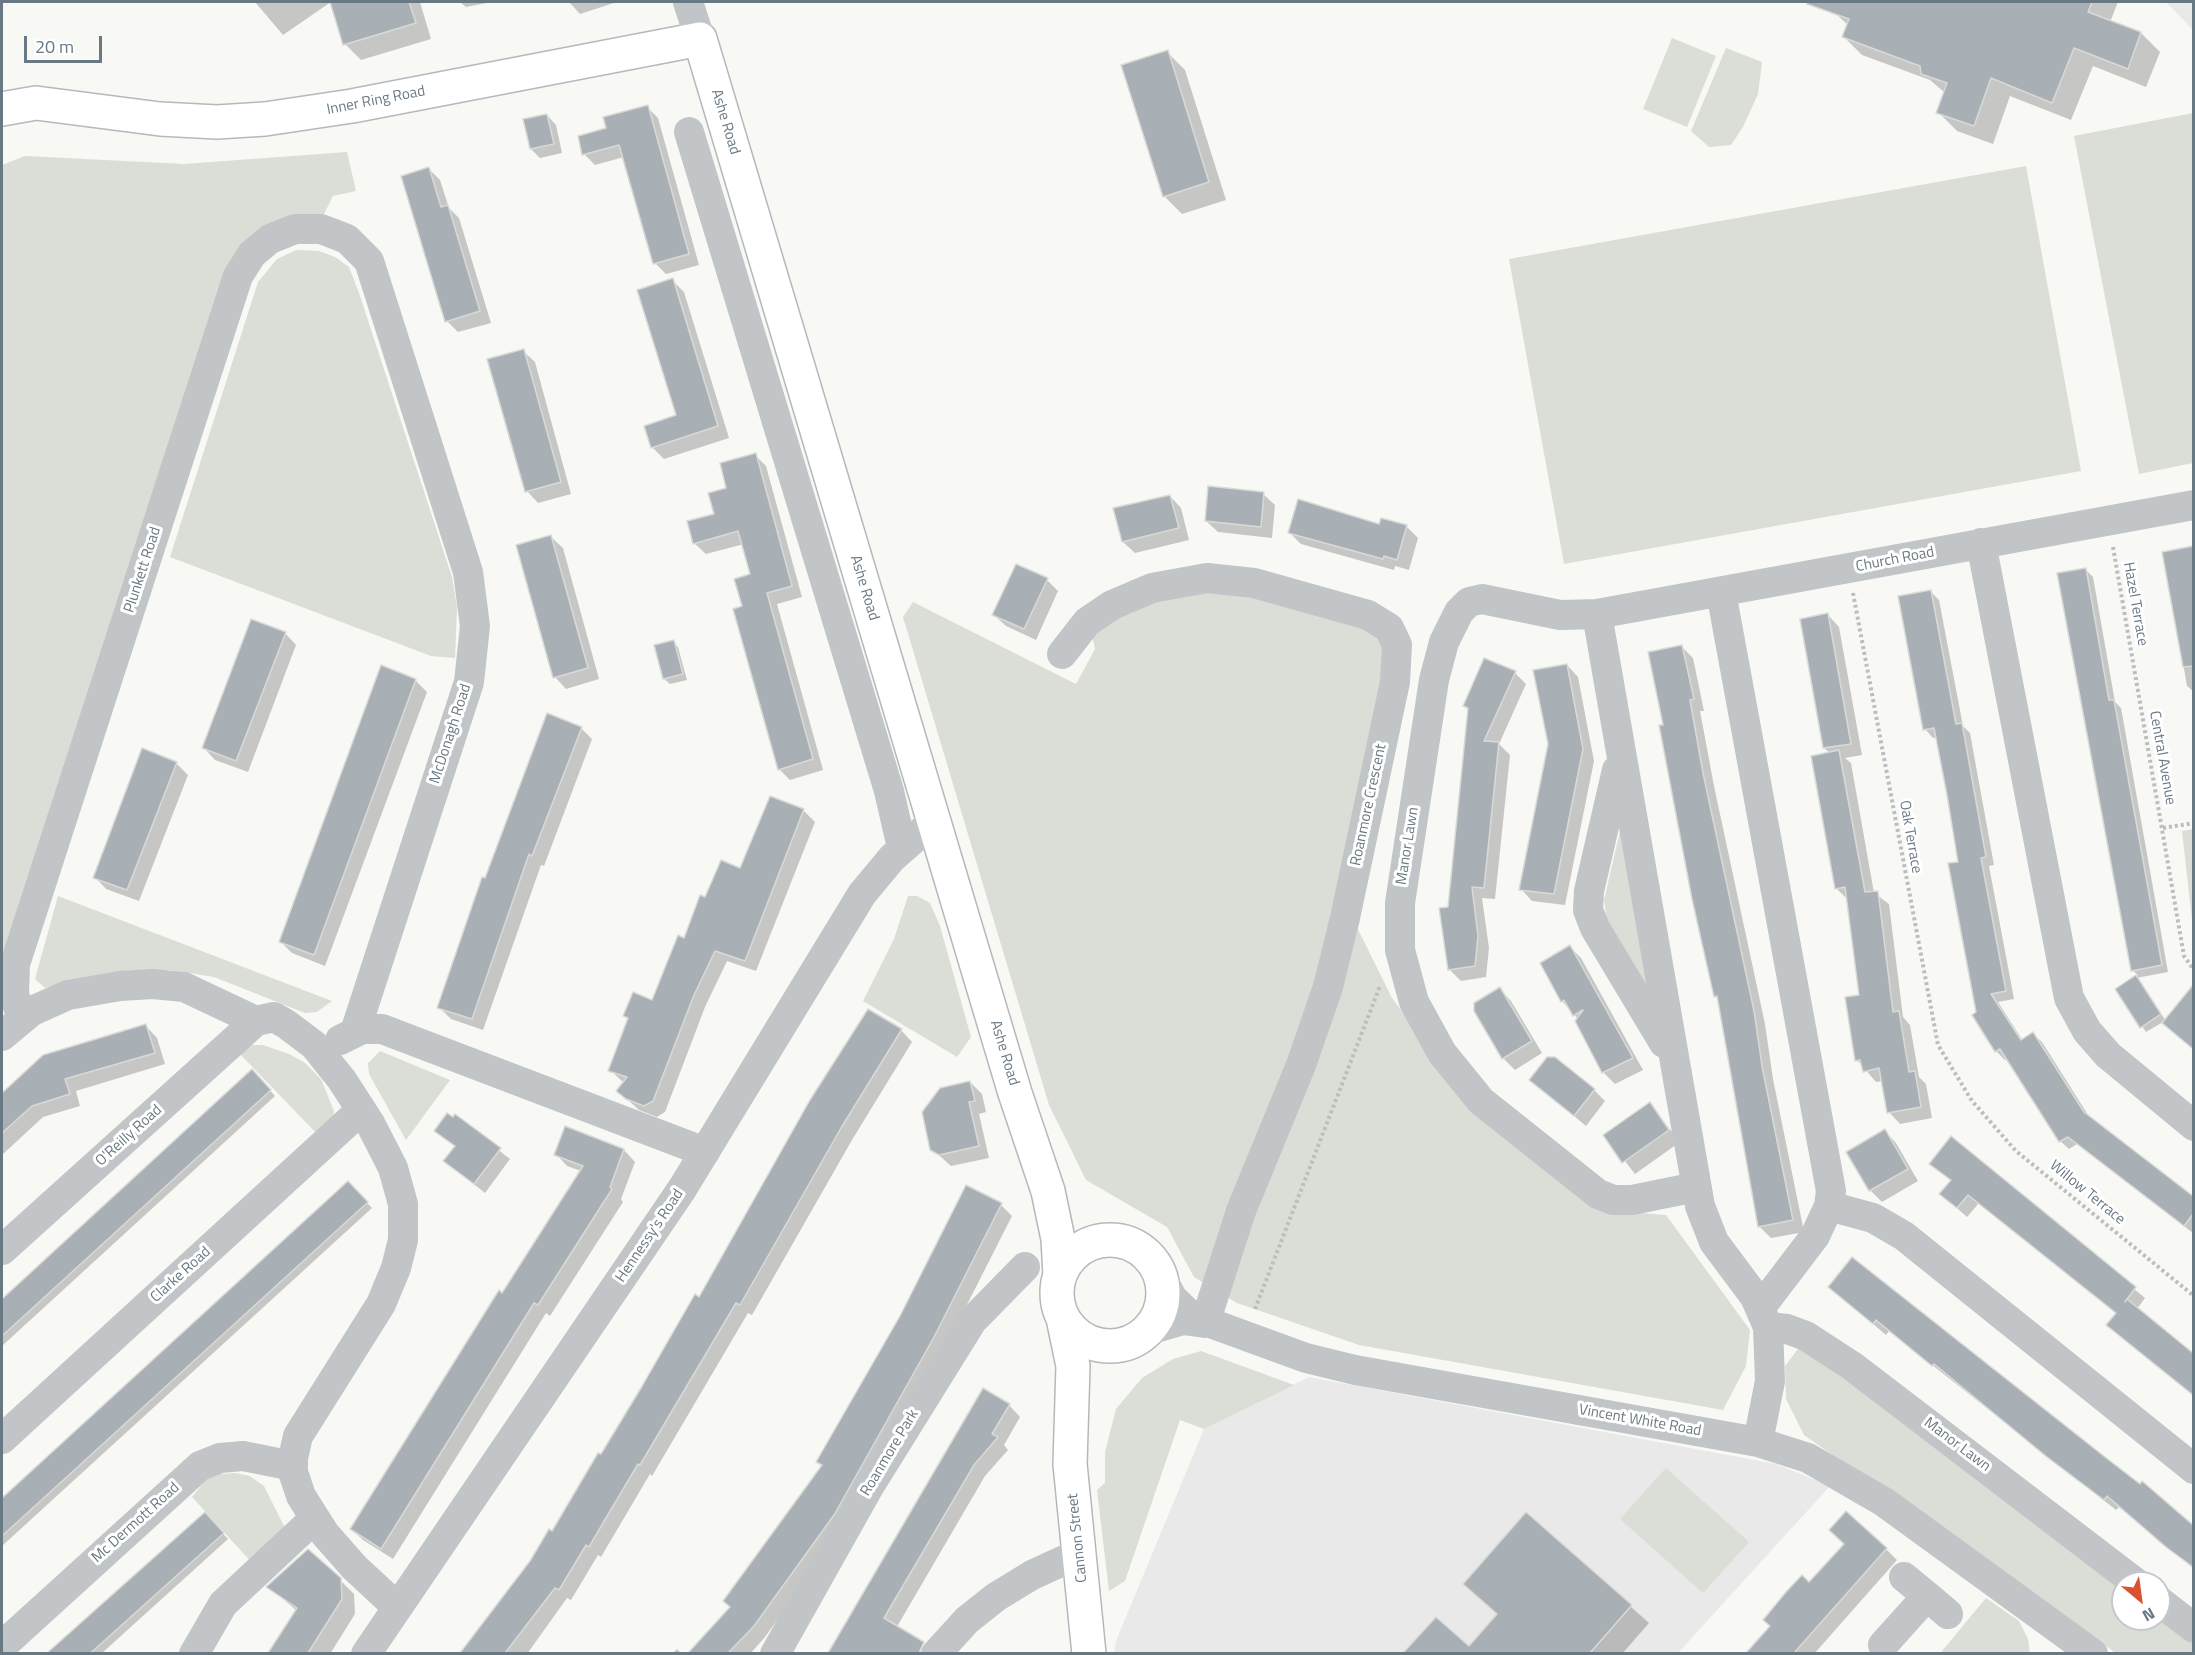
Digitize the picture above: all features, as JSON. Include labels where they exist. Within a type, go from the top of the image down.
[{"type":"main road","name":"Inner Ring Road","points":[[2,109],[20,105],[50,104],[160,119],[217,122],[265,119],[352,106],[700,39]]},
{"type":"main road","name":"Ashe Road","points":[[700,39],[1042,1173],[1057,1232],[1060,1275]]},
{"type":"main road","name":"Inner Ring Road","points":[[2,87],[50,104]]},
{"type":"main road","name":"Ashe Road","points":[[1042,1173],[1055,1196],[1080,1224],[1100,1236],[1119,1241]]},
{"type":"main road","points":[[1098,1241],[1119,1241],[1129,1244],[1146,1255],[1158,1272],[1162,1282],[1162,1302],[1159,1313],[1138,1336],[1108,1346],[1086,1341],[1069,1327],[1063,1318],[1057,1296],[1060,1275],[1065,1265],[1079,1250],[1098,1241]]},
{"type":"main road","name":"Cannon Street","points":[[1063,1318],[1073,1366],[1071,1464],[1089,1653]]},
{"type":"main road","name":"Cannon Street","points":[[1071,1423],[1079,1401],[1093,1378],[1138,1336]]},
{"type":"street","name":"Ashe Road","points":[[688,2],[700,39]]},
{"type":"street","points":[[689,132],[889,791],[902,848]]},
{"type":"street","name":"Plunkett Road","points":[[12,1028],[15,964],[238,276],[252,254],[270,239],[294,229],[321,229],[346,239],[369,261]]},
{"type":"street","points":[[724,246],[758,236]]},
{"type":"street","name":"McDonagh Road","points":[[355,1032],[469,682],[475,626],[468,572],[369,261]]},
{"type":"street","points":[[787,457],[818,435]]},
{"type":"street","name":"Church Road","points":[[1597,614],[2193,504]]},
{"type":"street","points":[[1981,543],[2069,998],[2081,1021],[2097,1043],[2193,1126]]},
{"type":"street","name":"Roanmore Crescent","points":[[1062,654],[1087,622],[1112,605],[1160,585],[1207,578],[1254,583],[1368,615],[1389,628],[1397,645],[1395,682],[1346,918],[1328,987],[1301,1065],[1241,1211],[1205,1323]]},
{"type":"street","points":[[1721,592],[1828,1164],[1829,1206],[1815,1236],[1765,1317]]},
{"type":"street","name":"Manor Lawn","points":[[1597,614],[1560,615],[1482,598],[1469,602],[1459,612],[1444,642],[1429,708],[1400,903],[1400,950],[1414,1002],[1431,1036],[1456,1072],[1493,1111],[1606,1198],[1632,1200],[1696,1187]]},
{"type":"street","points":[[1597,614],[1696,1187],[1714,1242],[1765,1317],[1770,1381],[1758,1442]]},
{"type":"street","points":[[1620,755],[1589,891],[1588,910],[1595,928],[1674,1058]]},
{"type":"street","name":"Hennessy's Road","points":[[366,1653],[596,1318],[705,1152],[872,880],[902,848],[934,821]]},
{"type":"street","points":[[12,1028],[41,1006],[68,995],[120,986],[153,984],[193,990],[256,1021],[274,1017],[301,1034],[322,1054],[361,1110],[398,1180],[405,1216],[403,1240],[396,1268],[381,1304],[298,1436],[293,1466],[297,1487],[314,1519],[347,1559],[398,1607]]},
{"type":"street","name":"O'Reilly Road","points":[[2,1250],[256,1021]]},
{"type":"street","points":[[322,1054],[355,1032],[369,1028],[391,1032],[705,1152]]},
{"type":"street","name":"Clarke Road","points":[[2,1439],[361,1110]]},
{"type":"street","points":[[1829,1206],[1873,1218],[1904,1236],[2193,1469]]},
{"type":"street","name":"Roanmore Park","points":[[775,1653],[870,1485],[972,1320],[1025,1267]]},
{"type":"street","name":"Vincent White Road","points":[[1158,1272],[1177,1304],[1191,1316],[1306,1358],[1355,1370],[1758,1442],[1808,1458],[1856,1484],[2075,1648]]},
{"type":"street","name":"Manor Lawn","points":[[1765,1317],[1806,1336],[1852,1366],[2120,1571]]},
{"type":"street","points":[[1138,1336],[1183,1320],[1205,1323]]},
{"type":"street","name":"Mc Dermott Road","points":[[2,1646],[200,1466],[220,1458],[243,1456],[293,1466]]},
{"type":"street","points":[[194,1653],[223,1604],[314,1519]]},
{"type":"street","points":[[936,1653],[967,1620],[996,1596],[1032,1575],[1080,1553]]},
{"type":"street","points":[[1881,1651],[1937,1605],[1905,1577]]},
{"type":"street","points":[[2171,1611],[2193,1628]]},
{"type":"path","name":"Hazel Terrace","points":[[2109,519],[2138,693]]},
{"type":"path","name":"Oak Terrace","points":[[1849,569],[1933,1029],[1944,1058],[1972,1101]]},
{"type":"path","name":"Central Avenue","points":[[2138,693],[2184,956],[2193,970]]},
{"type":"path","name":"Central Avenue","points":[[2163,828],[2193,823]]},
{"type":"path","points":[[1244,1336],[1381,984]]},
{"type":"path","name":"Willow Terrace","points":[[1972,1101],[2016,1151],[2193,1296]]},
{"type":"shaded area","points":[[2166,2],[2193,2],[2193,30]]},
{"type":"shaded area","points":[[1672,38],[1716,56],[1687,127],[1643,109]]},
{"type":"shaded area","points":[[1726,48],[1762,62],[1758,94],[1743,127],[1731,145],[1709,147],[1691,131]]},
{"type":"shaded area","points":[[2193,113],[2193,463],[2139,474],[2074,136]]},
{"type":"shaded area","points":[[347,152],[356,191],[333,196],[322,218],[251,235],[2,969],[2,165],[25,156],[184,164]]},
{"type":"shaded area","points":[[2026,166],[2081,471],[1564,564],[1509,259]]},
{"type":"shaded area","points":[[296,250],[319,251],[335,257],[349,267],[452,577],[457,607],[455,658],[431,656],[170,557],[258,282],[277,259]]},
{"type":"shaded area","points":[[1246,585],[1373,631],[1387,656],[1340,893],[1392,998],[1479,1114],[1601,1210],[1666,1215],[1750,1330],[1746,1366],[1723,1410],[1359,1345],[1237,1303],[1194,1277],[1167,1227],[1086,1180],[1049,1105],[903,617],[913,602],[1076,684],[1095,649],[1090,627],[1156,594]]},
{"type":"shaded area","points":[[2194,829],[2193,929],[2182,831]]},
{"type":"shaded area","points":[[1620,831],[1648,991],[1607,921],[1604,900]]},
{"type":"shaded area","points":[[58,896],[332,1001],[317,1012],[305,1013],[214,977],[170,970],[121,971],[45,988],[35,979]]},
{"type":"shaded area","points":[[908,896],[917,896],[930,903],[940,926],[971,1037],[957,1057],[863,1001],[894,939]]},
{"type":"shaded area","points":[[246,1045],[263,1045],[289,1054],[305,1063],[321,1079],[334,1111],[332,1126],[322,1139],[236,1050]]},
{"type":"shaded area","points":[[380,1051],[450,1080],[406,1140],[369,1074],[368,1063]]},
{"type":"shaded area","points":[[1798,1349],[1817,1352],[2111,1579],[2111,1631],[2171,1631],[2171,1627],[2193,1644],[2193,1653],[2116,1653],[1804,1435],[1786,1399],[1785,1366]]},
{"type":"shaded area","points":[[1201,1351],[1294,1385],[1204,1429],[1180,1420],[1125,1581],[1109,1591],[1097,1490],[1105,1483],[1105,1452],[1116,1409],[1142,1378],[1173,1359]]},
{"type":"shaded area","points":[[1309,1377],[1776,1464],[1830,1486],[1678,1653],[1114,1654],[1116,1641],[1204,1429]]},
{"type":"shaded area","points":[[1666,1468],[1749,1542],[1703,1593],[1620,1519]]},
{"type":"shaded area","points":[[235,1473],[250,1476],[264,1486],[285,1528],[254,1565],[192,1497],[206,1480],[219,1474]]},
{"type":"shaded area","points":[[1986,1598],[2019,1621],[2028,1639],[2030,1653],[1944,1653],[1942,1651]]},
{"type":"building","points":[[330,2],[409,2],[416,23],[343,45]]},
{"type":"building","points":[[1807,2],[2092,2],[2088,12],[2141,32],[2128,69],[2074,48],[2052,103],[1991,78],[1974,126],[1936,113],[1947,83],[1921,74],[1920,66],[1842,37],[1849,19],[1807,4]]},
{"type":"building","points":[[1168,50],[1209,182],[1163,197],[1121,65]]},
{"type":"building","points":[[648,105],[689,254],[653,264],[619,145],[582,155],[578,136],[606,128],[603,117]]},
{"type":"building","points":[[547,114],[554,144],[530,149],[523,119]]},
{"type":"building","points":[[429,167],[441,207],[448,205],[480,311],[445,322],[401,176]]},
{"type":"building","points":[[673,278],[718,426],[651,448],[644,426],[676,415],[637,290]]},
{"type":"building","points":[[524,349],[561,482],[525,492],[487,359]]},
{"type":"building","points":[[756,453],[792,586],[767,593],[813,759],[778,770],[733,609],[742,606],[734,579],[750,574],[738,531],[693,544],[687,521],[714,514],[708,493],[726,488],[720,463]]},
{"type":"building","points":[[1208,486],[1264,492],[1261,527],[1205,521]]},
{"type":"building","points":[[1170,495],[1179,528],[1122,542],[1113,508]]},
{"type":"building","points":[[1298,499],[1379,524],[1381,518],[1407,525],[1397,560],[1384,556],[1383,559],[1288,533]]},
{"type":"building","points":[[551,535],[588,668],[553,678],[516,545]]},
{"type":"building","points":[[2193,546],[2193,666],[2183,667],[2162,552]]},
{"type":"building","points":[[1016,564],[1048,578],[1024,629],[992,615]]},
{"type":"building","points":[[2086,568],[2109,700],[2114,700],[2162,965],[2131,971],[2057,573]]},
{"type":"building","points":[[1931,590],[1956,724],[1962,723],[1986,857],[1981,858],[2006,991],[1991,994],[2021,1040],[2033,1032],[2084,1112],[2193,1196],[2193,1214],[2184,1226],[2068,1137],[2059,1142],[2000,1049],[1995,1052],[1972,1015],[1976,1012],[1948,863],[1958,862],[1947,795],[1934,728],[1923,730],[1898,596]]},
{"type":"building","points":[[1828,613],[1851,744],[1823,748],[1800,619]]},
{"type":"building","points":[[251,619],[286,632],[236,761],[202,748]]},
{"type":"building","points":[[674,640],[683,674],[663,679],[654,645]]},
{"type":"building","points":[[1682,645],[1694,699],[1690,700],[1703,773],[1754,1011],[1762,1066],[1793,1220],[1758,1227],[1717,996],[1714,997],[1692,899],[1659,725],[1663,725],[1648,652]]},
{"type":"building","points":[[1484,658],[1516,671],[1484,741],[1499,742],[1484,888],[1472,887],[1478,936],[1475,966],[1448,970],[1439,908],[1448,907],[1468,708],[1463,706]]},
{"type":"building","points":[[1567,664],[1583,749],[1554,894],[1519,890],[1548,744],[1533,670]]},
{"type":"building","points":[[381,665],[416,679],[314,955],[279,942]]},
{"type":"building","points":[[547,713],[582,727],[532,856],[529,854],[472,1019],[437,1008],[482,877],[485,878]]},
{"type":"building","points":[[142,748],[177,762],[127,890],[93,878]]},
{"type":"building","points":[[1839,750],[1865,892],[1878,891],[1893,1012],[1899,1011],[1909,1072],[1915,1071],[1921,1107],[1887,1113],[1879,1068],[1863,1072],[1860,1060],[1855,1061],[1845,997],[1859,995],[1845,887],[1835,889],[1811,756]]},
{"type":"building","points":[[770,796],[804,809],[745,961],[715,951],[694,995],[653,1101],[644,1106],[626,1099],[616,1091],[627,1077],[608,1071],[628,1018],[623,1016],[633,992],[652,1000],[678,935],[684,938],[700,895],[705,897],[721,860],[740,868]]},
{"type":"building","points":[[1570,945],[1633,1058],[1602,1073],[1575,1021],[1583,1010],[1573,1016],[1564,1000],[1561,1002],[1540,963]]},
{"type":"building","points":[[2136,975],[2161,1014],[2140,1028],[2115,989]]},
{"type":"building","points":[[2193,985],[2193,1049],[2162,1023]]},
{"type":"building","points":[[1500,987],[1532,1041],[1502,1059],[1474,1011],[1474,1003]]},
{"type":"building","points":[[868,1009],[902,1029],[841,1128],[740,1305],[736,1303],[589,1547],[586,1545],[559,1590],[555,1588],[505,1653],[460,1653],[530,1561],[549,1529],[552,1531],[598,1453],[601,1454],[695,1294],[699,1297],[810,1100]]},
{"type":"building","points":[[146,1024],[155,1053],[65,1079],[70,1094],[32,1106],[2,1133],[2,1093],[43,1055]]},
{"type":"building","points":[[1547,1057],[1555,1057],[1595,1089],[1574,1116],[1529,1080]]},
{"type":"building","points":[[252,1069],[271,1090],[2,1336],[2,1299]]},
{"type":"building","points":[[970,1081],[975,1101],[969,1102],[979,1146],[939,1155],[930,1150],[922,1112],[940,1088]]},
{"type":"building","points":[[1650,1102],[1669,1130],[1622,1163],[1603,1135]]},
{"type":"building","points":[[447,1113],[453,1117],[455,1114],[501,1148],[474,1184],[443,1161],[455,1146],[434,1131]]},
{"type":"building","points":[[565,1126],[624,1149],[610,1187],[612,1189],[538,1305],[534,1303],[381,1549],[350,1529],[499,1290],[502,1293],[583,1166],[554,1155]]},
{"type":"building","points":[[1885,1129],[1908,1169],[1869,1191],[1846,1152]]},
{"type":"building","points":[[1951,1136],[2136,1287],[2127,1299],[2193,1353],[2193,1395],[2106,1325],[2116,1313],[1968,1195],[1957,1208],[1939,1194],[1951,1180],[1929,1164]]},
{"type":"building","points":[[348,1181],[368,1202],[2,1536],[2,1498]]},
{"type":"building","points":[[966,1185],[1002,1203],[934,1337],[834,1515],[754,1626],[728,1653],[688,1653],[730,1607],[723,1601],[822,1465],[816,1462],[900,1316]]},
{"type":"building","points":[[1852,1257],[2105,1457],[2140,1484],[2142,1481],[2193,1525],[2193,1567],[2107,1496],[2104,1500],[2047,1457],[1934,1364],[1932,1366],[1876,1320],[1873,1324],[1828,1287]]},
{"type":"building","points":[[983,1388],[1010,1404],[992,1434],[998,1437],[974,1465],[884,1618],[924,1642],[919,1653],[828,1653]]},
{"type":"building","points":[[1846,1511],[1887,1548],[1794,1653],[1746,1653],[1770,1626],[1763,1620],[1786,1592],[1802,1575],[1809,1582],[1844,1544],[1829,1530]]},
{"type":"building","points":[[205,1512],[224,1533],[94,1650],[90,1653],[47,1653]]},
{"type":"building","points":[[1526,1512],[1632,1605],[1590,1653],[1403,1653],[1436,1617],[1469,1646],[1497,1614],[1463,1584]]},
{"type":"building","points":[[308,1549],[341,1578],[342,1599],[308,1653],[268,1653],[297,1608],[266,1587]]}]
